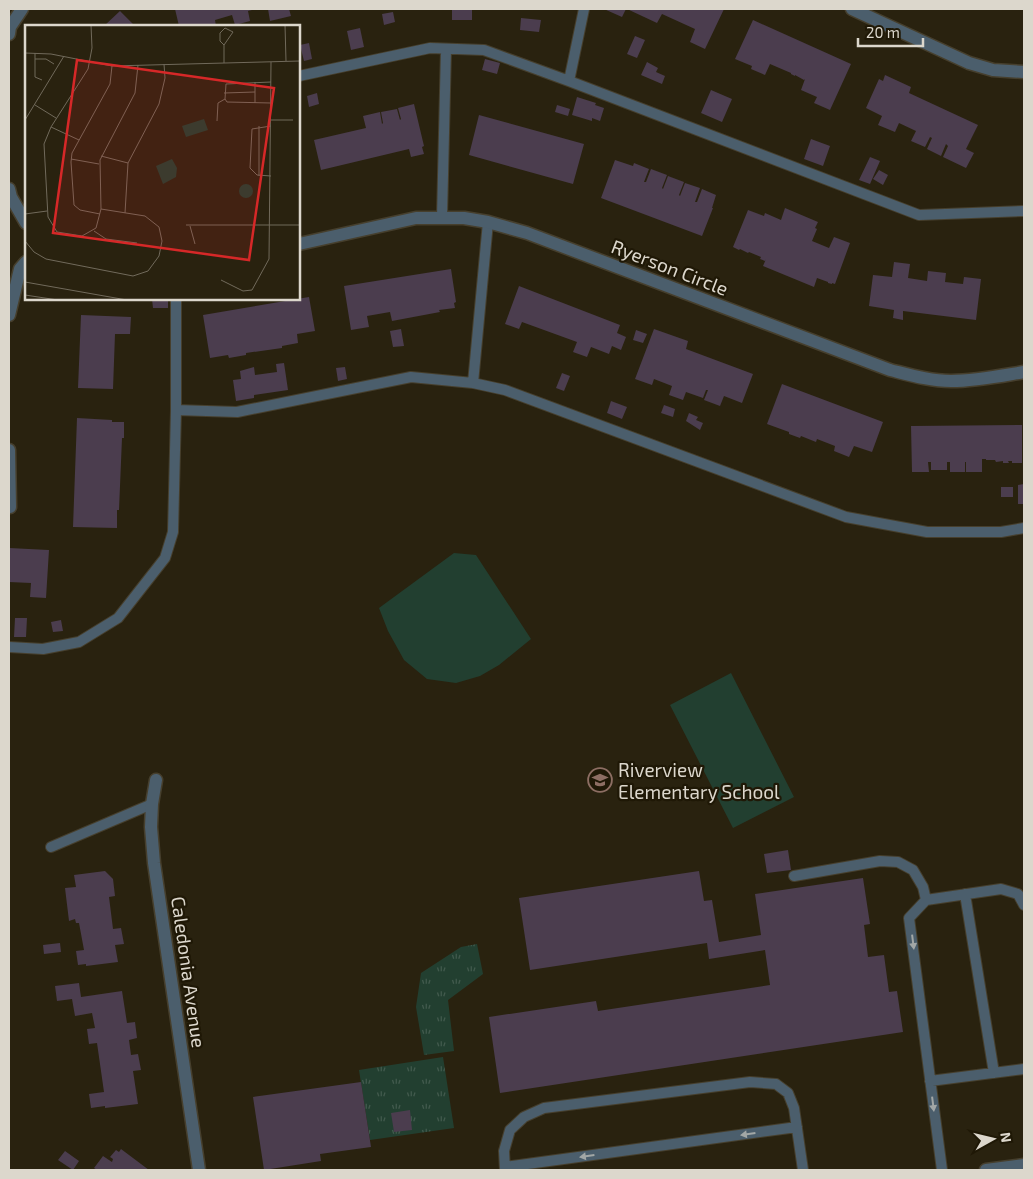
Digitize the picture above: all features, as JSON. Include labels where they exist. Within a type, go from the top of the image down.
[{"type":"street","points":[[9,34],[10,27],[22,9]]},
{"type":"street","points":[[852,9],[969,63],[992,70],[1024,72]]},
{"type":"street","points":[[9,189],[11,197],[25,221]]},
{"type":"street","name":"Ryerson Circle","points":[[300,244],[416,218],[464,218],[488,222],[527,233],[890,370],[918,377],[950,381],[986,379],[1024,372]]},
{"type":"street","points":[[9,315],[20,269],[25,263]]},
{"type":"street","points":[[9,450],[10,507]]},
{"type":"street","name":"Caledonia Avenue","points":[[156,780],[152,804],[154,863],[199,1170]]},
{"type":"street","points":[[986,1170],[1024,1165]]},
{"type":"lane","points":[[569,80],[584,9]]},
{"type":"lane","points":[[300,76],[430,48],[484,50],[569,80],[918,215],[1024,211]]},
{"type":"lane","points":[[442,217],[446,49]]},
{"type":"lane","points":[[473,383],[488,222]]},
{"type":"lane","points":[[9,648],[44,649],[79,642],[118,618],[165,558],[173,532],[176,300]]},
{"type":"lane","points":[[176,410],[237,412],[410,377],[473,383],[505,390],[846,517],[927,532],[1001,532],[1024,528]]},
{"type":"lane","points":[[51,847],[152,804]]},
{"type":"lane","points":[[794,876],[880,861],[898,862],[913,870],[923,887],[926,900]]},
{"type":"lane","points":[[942,1170],[909,918],[926,900],[1001,889],[1018,894],[1024,905]]},
{"type":"lane","points":[[965,894],[994,1073]]},
{"type":"lane","points":[[930,1081],[1024,1069]]},
{"type":"lane","points":[[796,1127],[505,1169],[504,1151],[510,1130],[524,1117],[544,1108],[750,1082],[776,1084],[788,1093],[794,1108],[803,1170]]},
{"type":"green space","points":[[454,553],[476,555],[531,639],[499,665],[480,676],[456,683],[427,679],[404,660],[388,631],[379,608]]},
{"type":"green space","points":[[731,673],[794,797],[733,828],[670,705]]},
{"type":"green space","points":[[477,944],[483,974],[448,1000],[454,1051],[424,1055],[416,1007],[421,973],[461,947]]},
{"type":"green space","points":[[443,1057],[454,1128],[370,1140],[359,1070]]},
{"type":"building","points":[[175,9],[256,9],[248,11],[250,21],[235,25],[232,15],[215,20],[216,25],[179,25]]},
{"type":"building","points":[[268,9],[289,9],[291,16],[270,21]]},
{"type":"building","points":[[452,9],[472,9],[472,20],[452,20]]},
{"type":"building","points":[[604,9],[626,9],[622,17]]},
{"type":"building","points":[[627,9],[724,9],[705,49],[690,42],[695,29],[662,14],[657,23]]},
{"type":"building","points":[[120,11],[134,25],[105,25]]},
{"type":"building","points":[[393,12],[395,22],[384,25],[382,14]]},
{"type":"building","points":[[521,18],[541,20],[539,32],[520,30]]},
{"type":"building","points":[[753,20],[851,64],[830,110],[814,103],[817,97],[801,90],[805,79],[770,64],[765,75],[751,69],[752,66],[735,59]]},
{"type":"building","points":[[360,28],[364,47],[351,50],[347,31]]},
{"type":"building","points":[[635,36],[645,40],[637,58],[627,54]]},
{"type":"building","points":[[309,43],[312,59],[304,61],[300,45]]},
{"type":"building","points":[[485,59],[500,63],[497,74],[482,70]]},
{"type":"building","points":[[647,62],[658,68],[656,72],[665,76],[662,84],[641,75]]},
{"type":"building","points":[[885,75],[911,87],[909,93],[978,125],[966,149],[974,153],[966,168],[943,157],[948,146],[946,144],[941,156],[927,149],[932,138],[930,137],[925,147],[911,141],[916,131],[899,123],[895,132],[878,125],[882,116],[866,108],[879,79],[883,81]]},
{"type":"building","points":[[711,90],[732,99],[722,122],[701,113]]},
{"type":"building","points":[[317,93],[319,104],[309,107],[307,96]]},
{"type":"building","points":[[577,97],[596,103],[595,105],[604,108],[600,121],[592,118],[592,121],[572,115]]},
{"type":"building","points":[[414,104],[424,146],[422,147],[424,154],[411,157],[409,149],[321,170],[314,140],[366,128],[363,116],[380,112],[382,124],[381,112],[397,109],[400,120],[398,108]]},
{"type":"building","points":[[557,105],[570,109],[568,116],[555,112]]},
{"type":"building","points":[[479,115],[584,144],[573,184],[469,155]]},
{"type":"building","points":[[811,139],[830,146],[823,166],[804,159]]},
{"type":"building","points":[[870,157],[880,161],[870,184],[859,180]]},
{"type":"building","points":[[615,160],[633,166],[634,163],[649,169],[644,182],[646,182],[651,169],[667,175],[663,189],[668,176],[684,182],[680,196],[685,183],[700,188],[695,202],[697,202],[702,189],[716,195],[702,236],[601,198]]},
{"type":"building","points":[[879,170],[888,175],[883,185],[873,179]]},
{"type":"building","points":[[785,208],[818,222],[812,241],[829,248],[834,237],[850,243],[835,284],[817,278],[814,287],[763,266],[766,259],[765,261],[760,259],[761,257],[733,247],[748,210],[764,216],[765,213],[781,220]]},
{"type":"building","points":[[894,262],[910,264],[908,278],[927,281],[928,271],[946,273],[945,282],[963,284],[964,277],[981,279],[976,320],[903,311],[903,320],[893,318],[894,310],[869,306],[873,275],[892,277]]},
{"type":"building","points":[[451,269],[456,302],[454,303],[455,308],[392,321],[390,312],[367,316],[369,327],[351,330],[344,286]]},
{"type":"building","points":[[519,286],[620,325],[617,333],[626,337],[621,350],[612,346],[609,354],[591,347],[587,357],[573,352],[577,342],[522,322],[519,329],[505,324]]},
{"type":"building","points":[[309,297],[315,331],[297,334],[298,343],[229,358],[228,355],[210,358],[203,315]]},
{"type":"building","points":[[152,300],[168,300],[168,308],[153,308]]},
{"type":"building","points":[[81,315],[131,317],[130,334],[115,334],[113,389],[78,388]]},
{"type":"building","points":[[401,329],[404,346],[393,347],[390,331]]},
{"type":"building","points":[[654,329],[688,341],[686,349],[753,374],[742,403],[724,396],[720,406],[704,400],[708,390],[706,390],[703,398],[686,392],[683,400],[669,395],[672,386],[654,379],[652,385],[635,379]]},
{"type":"building","points":[[636,330],[647,334],[643,343],[633,340]]},
{"type":"building","points":[[284,363],[288,390],[254,395],[254,398],[236,401],[233,380],[241,379],[240,371],[254,367],[255,375],[277,372],[276,364]]},
{"type":"building","points":[[345,367],[347,379],[338,381],[336,368]]},
{"type":"building","points":[[562,373],[570,376],[564,391],[556,388]]},
{"type":"building","points":[[782,384],[883,422],[872,452],[854,446],[849,457],[834,451],[835,446],[817,439],[816,442],[801,436],[800,438],[767,424]]},
{"type":"building","points":[[611,401],[627,407],[622,419],[607,413]]},
{"type":"building","points":[[664,405],[675,409],[673,417],[661,413]]},
{"type":"building","points":[[689,413],[698,417],[696,420],[703,423],[700,430],[686,421]]},
{"type":"building","points":[[77,418],[124,422],[117,528],[73,527]]},
{"type":"building","points":[[1022,425],[1022,463],[1008,461],[1009,463],[1003,463],[1003,461],[996,462],[995,460],[982,459],[982,472],[966,472],[965,462],[965,472],[950,472],[950,462],[947,462],[947,470],[931,470],[931,462],[928,462],[929,472],[912,472],[911,426]]},
{"type":"building","points":[[1024,484],[1024,504],[1018,504],[1018,485]]},
{"type":"building","points":[[1001,487],[1013,487],[1013,497],[1001,497]]},
{"type":"building","points":[[9,548],[49,550],[46,598],[30,597],[31,583],[9,582]]},
{"type":"building","points":[[15,618],[27,618],[26,637],[14,637]]},
{"type":"building","points":[[61,620],[63,631],[53,632],[51,622]]},
{"type":"building","points":[[788,850],[791,870],[767,873],[764,854]]},
{"type":"building","points":[[105,871],[113,879],[115,896],[109,897],[113,929],[121,928],[124,944],[115,945],[118,962],[86,966],[86,964],[78,965],[76,951],[84,950],[79,923],[76,923],[75,919],[69,921],[65,888],[76,887],[74,875]]},
{"type":"building","points":[[699,871],[704,901],[712,900],[719,942],[761,935],[755,894],[863,878],[870,924],[864,925],[868,957],[884,955],[889,992],[897,991],[903,1032],[500,1093],[489,1017],[596,1001],[598,1011],[770,985],[765,950],[709,959],[707,943],[530,970],[519,898]]},
{"type":"building","points":[[60,943],[61,952],[44,954],[43,945]]},
{"type":"building","points":[[79,983],[81,997],[122,991],[127,1023],[135,1022],[137,1038],[129,1040],[131,1055],[138,1054],[141,1070],[133,1071],[138,1104],[91,1108],[89,1094],[104,1092],[97,1043],[89,1044],[87,1029],[95,1028],[92,1013],[75,1016],[72,999],[57,1001],[55,986]]},
{"type":"building","points":[[361,1082],[371,1147],[320,1154],[321,1161],[264,1170],[253,1097]]},
{"type":"building","points":[[410,1110],[412,1130],[394,1132],[391,1113]]},
{"type":"building","points":[[121,1149],[149,1170],[97,1170],[94,1168],[103,1156],[112,1162],[113,1159],[110,1157],[116,1150],[119,1152]]},
{"type":"building","points":[[65,1151],[79,1161],[73,1170],[58,1160]]},
{"type":"place","name":"Riverview Elementary School","points":[[600,780]]}]
